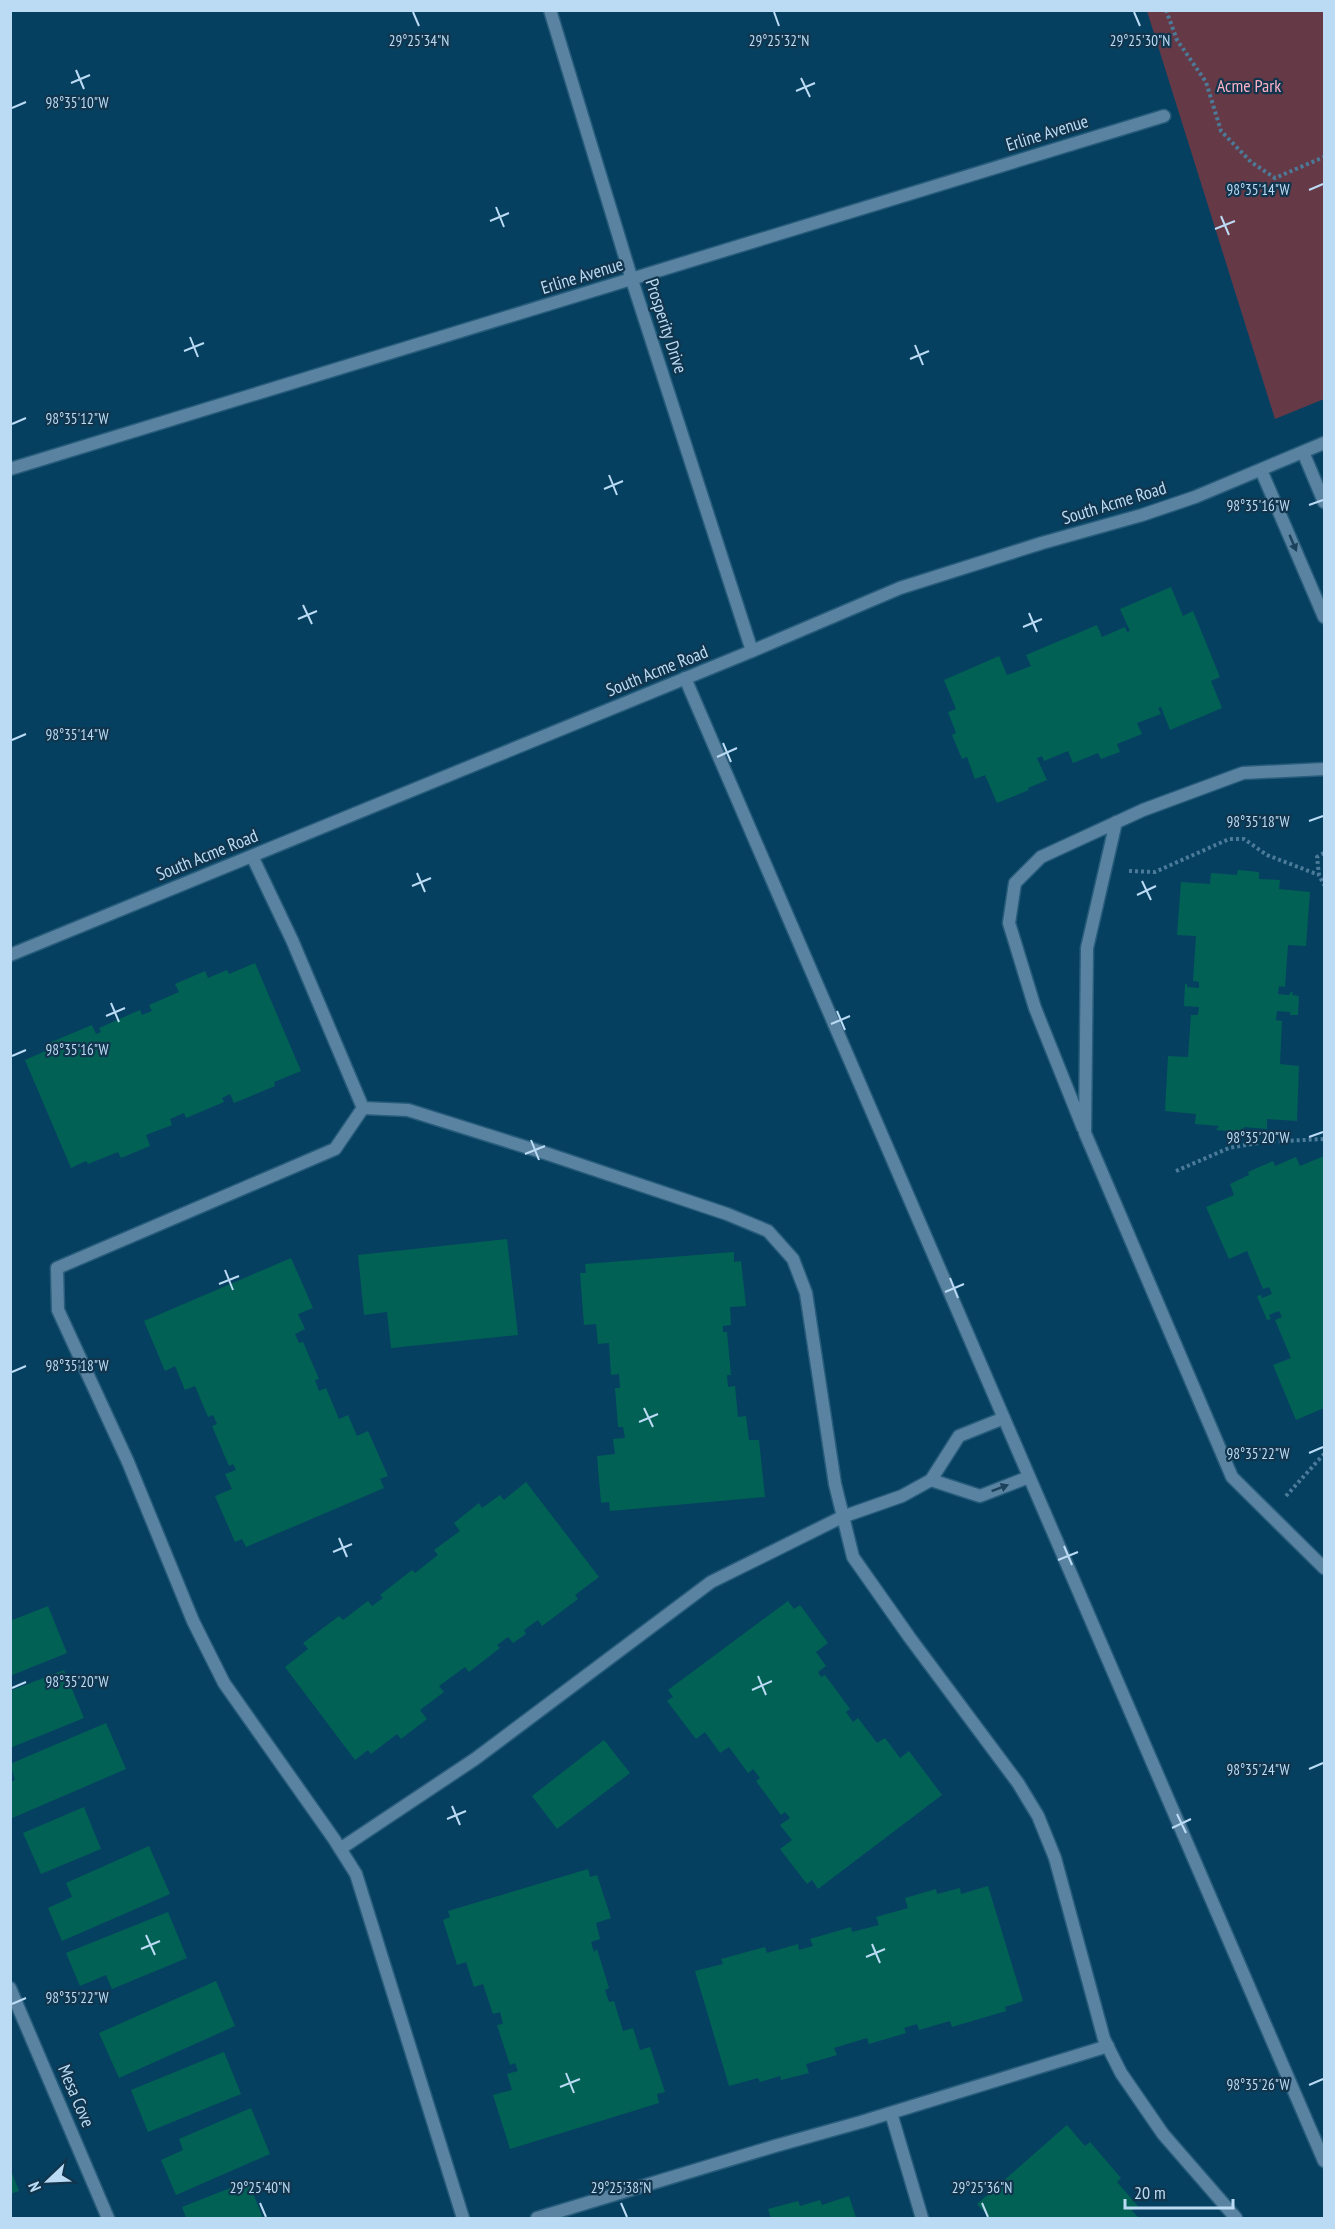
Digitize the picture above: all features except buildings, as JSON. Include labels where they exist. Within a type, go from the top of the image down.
[{"type":"street","name":"Prosperity Drive","points":[[550,10],[632,280],[752,651]]},
{"type":"street","name":"Erline Avenue","points":[[10,470],[1164,116]]},
{"type":"street","name":"South Acme Road","points":[[10,955],[752,651],[900,588],[1042,543],[1142,515],[1261,470],[1324,442]]},
{"type":"street","points":[[1303,452],[1324,502]]},
{"type":"street","points":[[1261,470],[1324,616]]},
{"type":"street","points":[[685,678],[1324,2161]]},
{"type":"street","points":[[1324,769],[1243,773],[1143,810],[1041,857],[1015,883],[1009,923],[1035,1008],[1085,1133],[1232,1477],[1324,1569]]},
{"type":"street","points":[[1085,1133],[1087,948],[1116,822]]},
{"type":"street","points":[[252,856],[292,940],[363,1108]]},
{"type":"street","points":[[363,1108],[408,1110],[727,1214],[768,1231],[793,1259],[806,1293],[835,1484],[853,1557],[1018,1783],[1038,1816],[1055,1858],[1108,2046],[1121,2073],[1163,2134],[1236,2218]]},
{"type":"street","points":[[363,1108],[335,1149],[57,1268],[58,1310],[128,1462],[203,1642],[224,1683],[356,1874],[463,2218]]},
{"type":"street","points":[[340,1849],[475,1759],[711,1582],[842,1517],[902,1496],[931,1480],[959,1436],[1004,1418]]},
{"type":"street","points":[[931,1480],[980,1496],[1029,1477]]},
{"type":"street","name":"Mesa Cove","points":[[10,1988],[108,2218]]},
{"type":"street","points":[[537,2218],[1108,2046]]},
{"type":"street","points":[[891,2113],[922,2218]]},
{"type":"path","points":[[1166,10],[1177,40],[1206,82],[1221,131],[1251,162],[1275,178],[1324,157]]},
{"type":"path","points":[[1105,870],[1155,872],[1229,839],[1244,839],[1267,855],[1319,875]]},
{"type":"path","points":[[1324,853],[1317,857],[1319,875],[1324,885]]},
{"type":"path","points":[[1176,1171],[1229,1148],[1263,1142],[1324,1139]]},
{"type":"path","points":[[1269,1514],[1324,1454]]},
{"type":"green space","name":"Acme Park","points":[[1147,11],[1324,11],[1324,399],[1275,419]]}]
